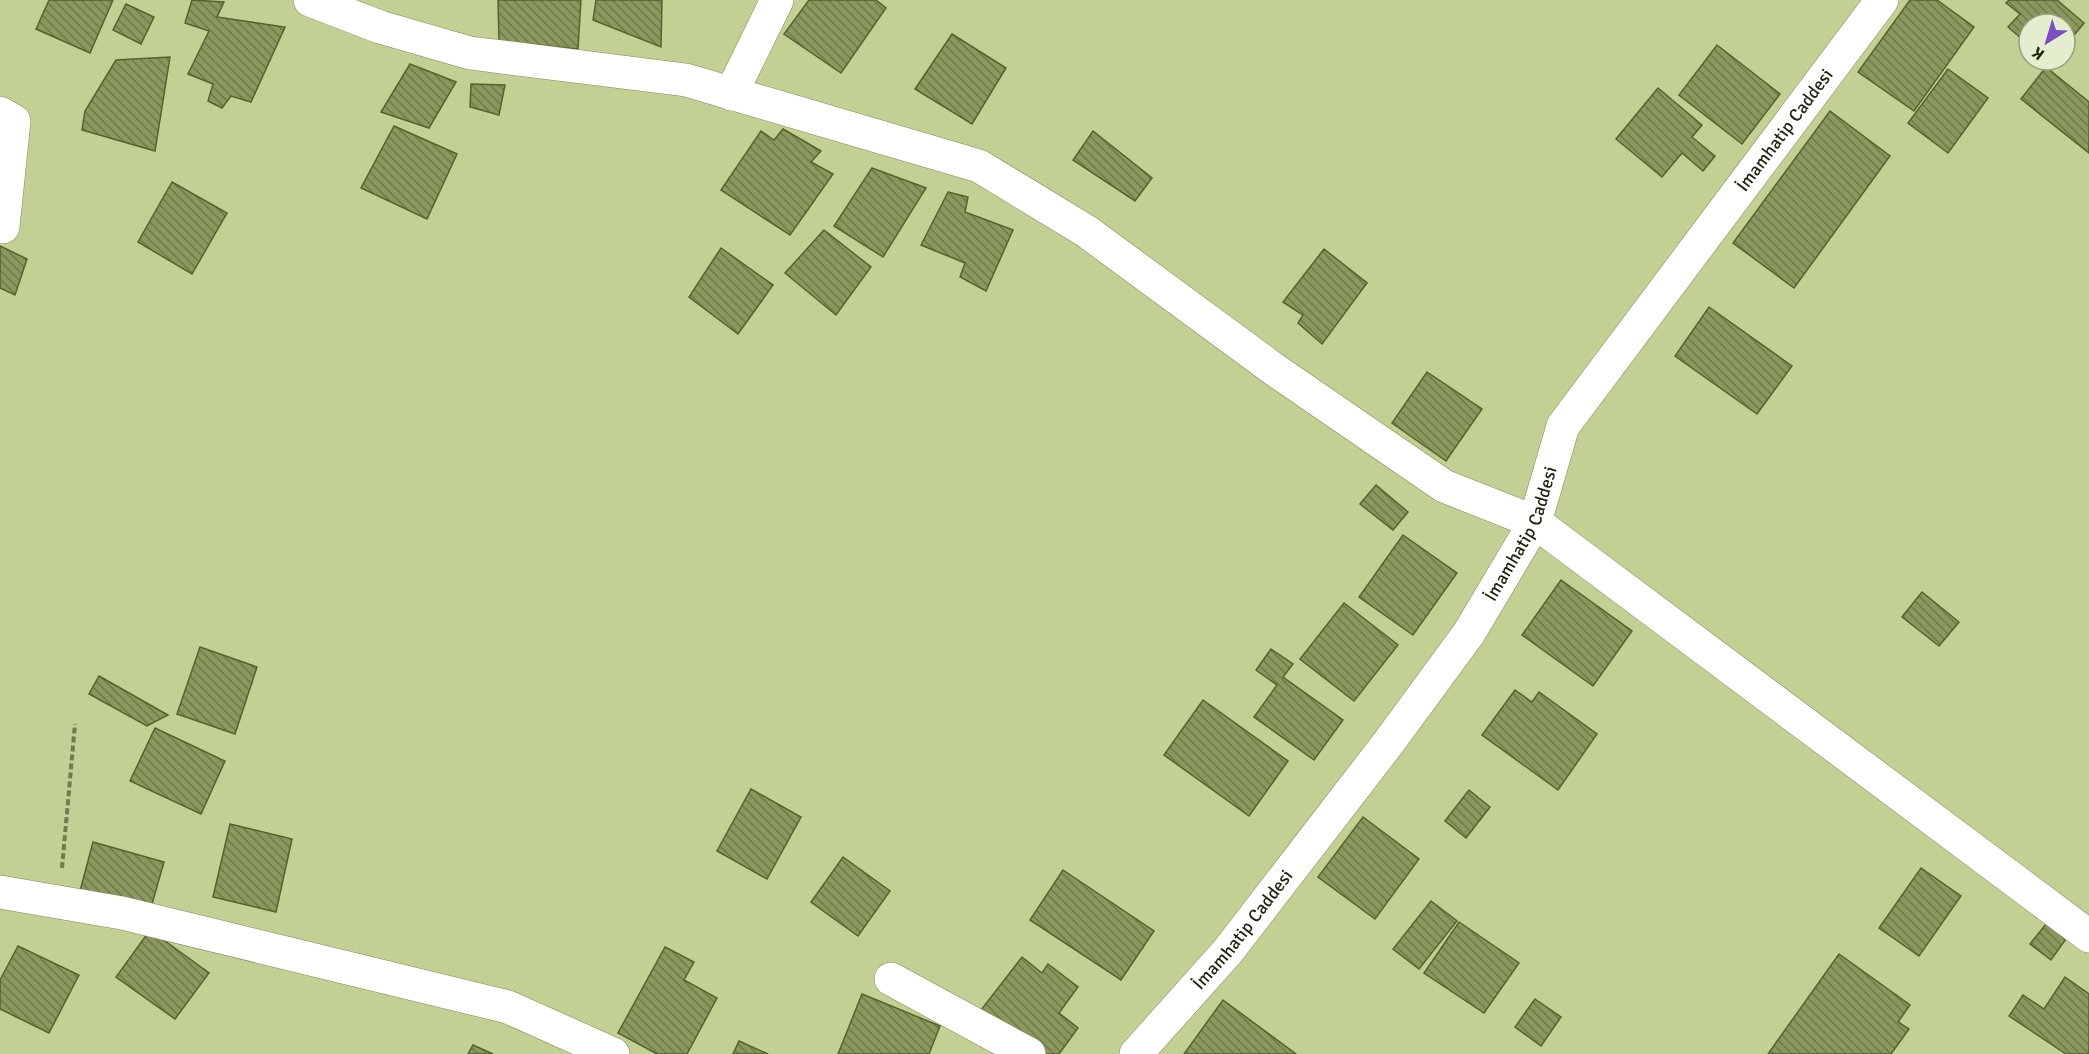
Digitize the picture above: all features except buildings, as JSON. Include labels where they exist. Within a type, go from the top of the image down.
[{"type":"street","points":[[310,0],[350,7],[380,27],[470,53],[687,80],[979,166],[1086,231],[1275,370],[1444,486],[1535,522],[2089,936]]},
{"type":"street","points":[[731,94],[777,0]]},
{"type":"street","name":"İmamhatip Caddesi","points":[[1136,1054],[1228,951],[1389,742],[1469,633],[1535,522],[1563,426],[1882,0]]},
{"type":"street","points":[[0,113],[14,121],[3,227]]},
{"type":"street","points":[[0,892],[122,913],[508,1007],[613,1054]]},
{"type":"street","points":[[891,979],[1029,1054]]},
{"type":"path","points":[[59,902],[75,724]]}]
